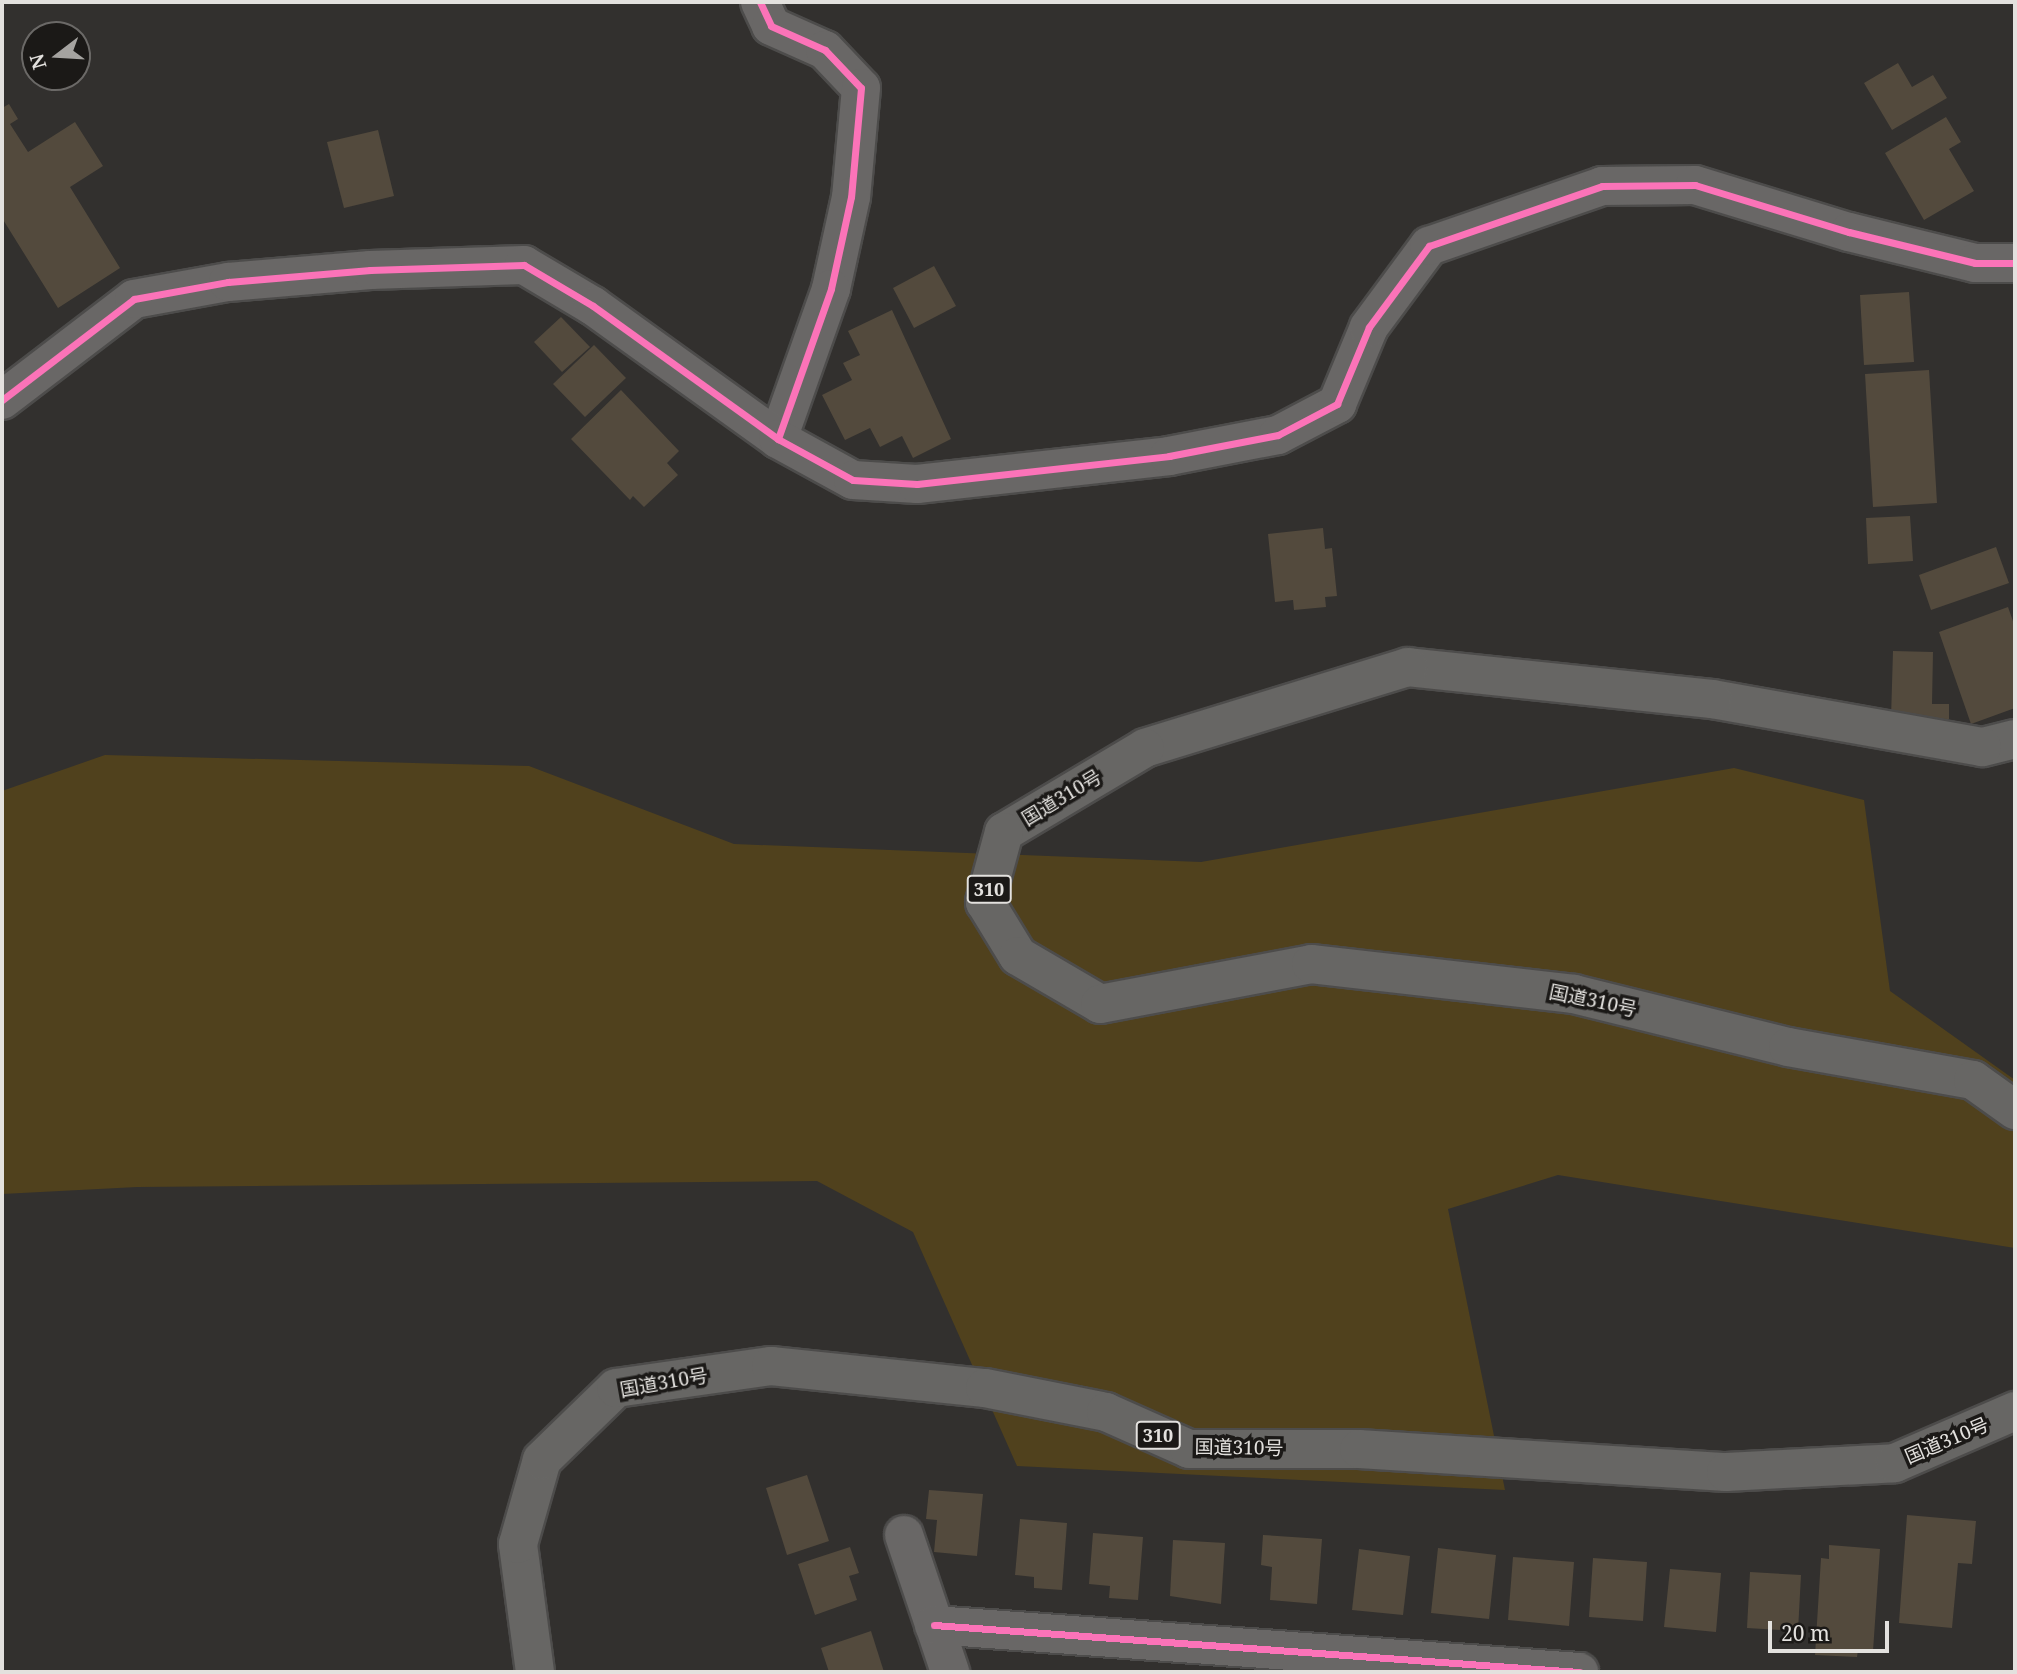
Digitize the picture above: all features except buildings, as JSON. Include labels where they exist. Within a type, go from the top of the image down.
[{"type":"highway","name":"国道310号","points":[[2015,739],[1982,747],[1712,699],[1408,667],[1145,748],[1004,832],[985,902],[1018,956],[1100,1004],[1311,964],[1574,994],[1788,1047],[1973,1080],[2015,1110]]},
{"type":"highway","name":"国道310号","points":[[535,1672],[518,1544],[542,1460],[616,1388],[771,1366],[985,1388],[1106,1412],[1189,1449],[1359,1449],[1726,1472],[1895,1463],[2015,1411]]},
{"type":"street","points":[[760,2],[771,26],[825,50],[861,88],[851,198],[831,289],[778,439]]},
{"type":"street","points":[[2,400],[134,299],[228,282],[370,270],[524,265],[593,306],[778,439],[853,481],[917,484],[1169,456],[1278,435],[1337,404],[1369,327],[1429,246],[1602,186],[1695,185],[1849,232],[1975,263],[2015,263]]},
{"type":"street","points":[[904,1535],[950,1672]]},
{"type":"street","points":[[934,1625],[1208,1658],[1580,1672]]},
{"type":"shaded area","points":[[105,755],[529,766],[734,844],[1201,862],[1734,768],[1864,800],[1890,991],[2015,1080],[2015,1248],[1558,1175],[1448,1209],[1505,1490],[1017,1466],[913,1232],[817,1181],[137,1187],[2,1194],[2,791]]},
{"type":"cycle path","points":[[760,2],[771,26],[825,50],[861,88],[851,197],[831,289],[778,439]]},
{"type":"cycle path","points":[[2,400],[134,299],[228,282],[370,270],[524,265],[593,306],[778,439],[853,480],[917,484],[1169,456],[1278,435],[1337,404],[1369,327],[1429,246],[1602,186],[1695,185],[1849,232],[1975,263],[2015,263]]},
{"type":"cycle path","points":[[934,1625],[1579,1672]]}]
